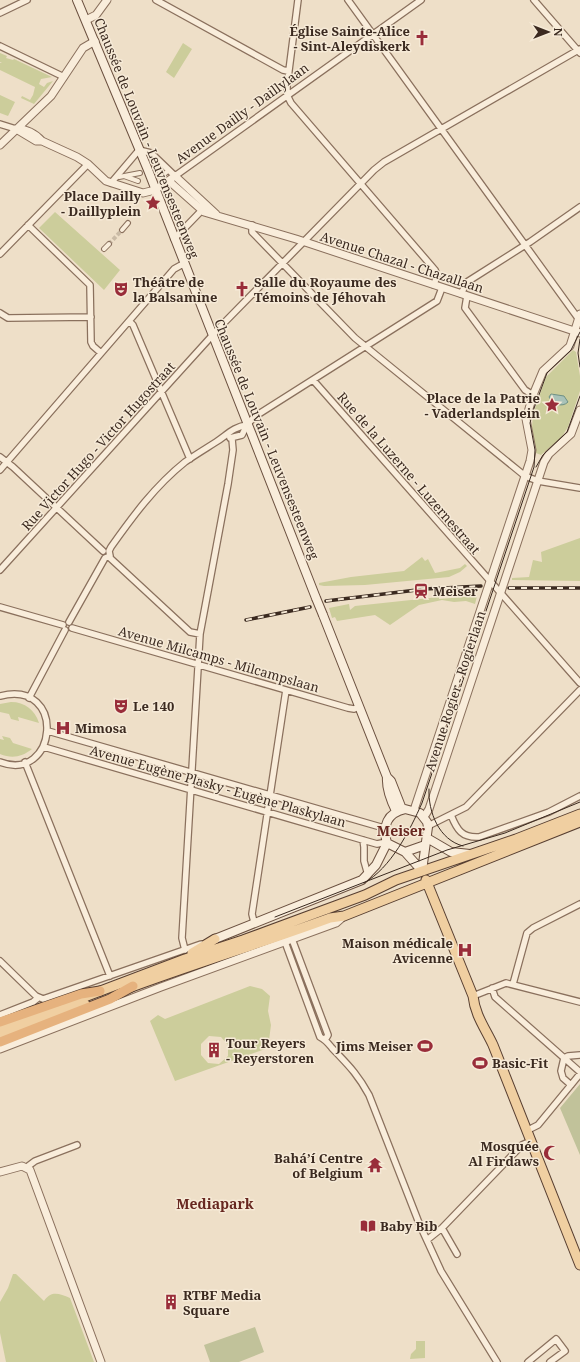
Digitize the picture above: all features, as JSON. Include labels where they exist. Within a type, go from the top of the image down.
[{"type":"highway","points":[[0,1042],[110,999],[133,986]]},
{"type":"highway","points":[[0,1022],[81,994],[100,991]]},
{"type":"main road","name":"Chaussée de Louvain - Leuvensesteenweg","points":[[77,0],[155,190],[387,777],[386,783],[390,798],[399,810]]},
{"type":"main road","points":[[0,1029],[100,991],[254,922],[350,885],[376,865],[387,842],[384,828],[386,821],[399,810],[414,810],[424,817],[428,826],[422,871]]},
{"type":"main road","points":[[185,954],[243,940],[365,895],[385,885],[422,871],[516,839],[580,814]]},
{"type":"main road","points":[[0,1036],[200,962],[242,950],[330,918],[344,916],[428,884],[580,822]]},
{"type":"main road","points":[[426,841],[451,852],[471,854]]},
{"type":"main road","points":[[405,852],[426,841]]},
{"type":"main road","points":[[387,842],[405,852],[422,871],[428,884],[473,996],[479,1004],[488,1034],[580,1265]]},
{"type":"street","points":[[0,13],[27,0]]},
{"type":"street","points":[[86,20],[96,15],[107,0]]},
{"type":"street","points":[[156,0],[283,70],[288,71]]},
{"type":"street","points":[[298,0],[288,71],[287,95],[291,103],[435,270],[437,275],[434,285]]},
{"type":"street","points":[[348,0],[524,245],[580,318],[578,332],[570,346],[543,371],[533,395],[526,419],[532,456],[525,476]]},
{"type":"street","name":"Avenue Dailly - Daillylaan","points":[[155,190],[421,0]]},
{"type":"street","points":[[534,0],[579,51]]},
{"type":"street","points":[[0,145],[51,96],[83,48],[95,41]]},
{"type":"street","points":[[0,46],[64,77]]},
{"type":"street","name":"Rue Victor Hugo - Victor Hugostraat","points":[[0,570],[212,336],[384,162],[579,51]]},
{"type":"street","points":[[0,124],[16,129],[36,141],[42,141],[88,164],[111,183],[143,193],[155,190]]},
{"type":"street","points":[[111,183],[139,150],[151,153],[172,179],[204,208],[174,239]]},
{"type":"street","points":[[0,254],[88,164]]},
{"type":"street","points":[[154,168],[155,167],[163,175],[168,171]]},
{"type":"street","points":[[119,177],[140,173]]},
{"type":"street","points":[[124,176],[138,181]]},
{"type":"street","points":[[533,395],[525,390],[465,308],[464,295],[467,282],[580,207]]},
{"type":"street","name":"Avenue Chazal - Chazallaan","points":[[204,208],[216,214],[578,332]]},
{"type":"street","points":[[122,230],[128,223]]},
{"type":"street","points":[[28,225],[90,285],[92,344],[101,353]]},
{"type":"street","points":[[252,225],[252,232],[365,347],[525,476],[538,481],[580,488]]},
{"type":"street","points":[[104,249],[110,244]]},
{"type":"street","points":[[0,470],[174,269],[183,264]]},
{"type":"street","points":[[224,437],[232,439],[242,435],[247,425],[254,417],[437,300],[442,288]]},
{"type":"street","points":[[0,313],[8,318],[91,317]]},
{"type":"street","points":[[129,321],[133,325],[190,459]]},
{"type":"street","name":"Rue de la Luzerne - Luzernestraat","points":[[313,380],[580,683]]},
{"type":"street","points":[[538,481],[546,458],[569,438],[580,410]]},
{"type":"street","points":[[0,607],[70,630],[71,625],[108,555],[134,513],[161,484],[190,459],[224,437],[231,429],[247,425]]},
{"type":"street","points":[[0,1015],[38,999],[185,954],[182,938],[200,634],[228,484],[233,450],[232,439]]},
{"type":"street","points":[[0,457],[103,551],[106,549],[108,555],[190,632],[200,634]]},
{"type":"street","name":"Avenue Rogier - Rogierlaan","points":[[414,810],[525,476]]},
{"type":"street","name":"Avenue Rogier - Rogierlaan","points":[[424,817],[429,809],[538,481]]},
{"type":"street","name":"Avenue Milcamps - Milcampslaan","points":[[71,625],[286,690],[354,709],[359,707]]},
{"type":"street","points":[[29,698],[64,628]]},
{"type":"street","points":[[254,922],[252,914],[286,690]]},
{"type":"street","points":[[428,826],[466,807],[580,690]]},
{"type":"street","points":[[0,696],[20,694],[29,698],[42,709],[47,719],[48,731],[44,747],[36,756],[15,765],[0,762]]},
{"type":"street","name":"Avenue Eugène Plasky - Eugène Plaskylaan","points":[[48,731],[384,828]]},
{"type":"street","name":"Avenue Eugène Plasky - Eugène Plaskylaan","points":[[44,747],[377,844],[387,842]]},
{"type":"street","points":[[25,762],[110,976]]},
{"type":"street","points":[[451,815],[461,834],[468,837],[479,837],[535,817],[580,796]]},
{"type":"street","points":[[363,840],[363,854],[367,872]]},
{"type":"street","points":[[364,846],[371,842]]},
{"type":"street","points":[[513,984],[527,933],[533,928],[580,904]]},
{"type":"street","points":[[0,1049],[168,984],[336,923],[344,916]]},
{"type":"street","points":[[289,940],[320,1037],[325,1040],[354,1070],[369,1095],[419,1223],[440,1271],[497,1362]]},
{"type":"street","points":[[0,961],[38,999]]},
{"type":"street","points":[[473,996],[506,983],[580,1002]]},
{"type":"street","points":[[492,988],[495,996],[580,1073],[538,1125],[526,1131]]},
{"type":"street","points":[[564,1058],[568,1056],[580,1055]]},
{"type":"street","points":[[564,1058],[561,1071],[563,1078],[571,1085]]},
{"type":"street","points":[[427,1240],[442,1228],[522,1145],[531,1141]]},
{"type":"street","points":[[1,1171],[22,1166],[27,1167],[35,1161],[77,1145]]},
{"type":"street","points":[[27,1167],[33,1177],[101,1362]]},
{"type":"street","points":[[442,1228],[457,1254]]},
{"type":"street","points":[[528,1362],[556,1339],[565,1351],[550,1362]]},
{"type":"green space","points":[[183,43],[192,49],[174,78],[166,72]]},
{"type":"green space","points":[[0,53],[7,56],[6,58],[14,59],[52,77],[41,79],[39,84],[44,87],[47,83],[53,81],[34,104],[21,98],[22,96],[30,100],[35,87],[0,70],[0,63],[2,62],[0,62]]},
{"type":"green space","points":[[0,95],[15,102],[8,116],[0,113]]},
{"type":"green space","points":[[55,212],[120,270],[104,290],[39,228]]},
{"type":"green space","name":"Place de la Patrie - Vaderlandsplein","points":[[573,350],[576,352],[580,376],[580,391],[568,427],[561,438],[541,455],[536,453],[532,428],[533,414],[546,377]]},
{"type":"green space","points":[[580,538],[580,581],[512,580],[512,578],[529,577],[533,560],[542,562],[541,552]]},
{"type":"green space","points":[[422,557],[425,561],[428,559],[435,573],[460,568],[465,564],[467,566],[460,572],[449,577],[365,585],[319,585],[319,583],[351,577],[404,571]]},
{"type":"green space","points":[[477,596],[475,604],[466,601],[454,602],[442,600],[419,605],[390,625],[375,615],[337,621],[335,617],[332,618],[329,608],[349,604],[350,610],[355,606],[439,597],[439,599]]},
{"type":"green space","points":[[11,702],[21,703],[29,708],[35,714],[39,723],[18,717],[19,721],[11,719],[9,714],[0,712],[0,704]]},
{"type":"green space","points":[[2,736],[10,738],[13,743],[32,749],[24,754],[13,757],[0,754],[0,739],[4,740]]},
{"type":"green space","points":[[250,986],[262,989],[270,996],[268,1011],[271,1025],[268,1048],[175,1081],[150,1021],[158,1015],[165,1019]],"holes":[[[209,1036],[221,1037],[228,1045],[228,1056],[219,1064],[208,1063],[201,1055],[201,1044]]]},
{"type":"green space","points":[[580,1084],[580,1155],[560,1108]]},
{"type":"green space","points":[[13,1274],[16,1274],[44,1301],[53,1294],[59,1294],[70,1298],[94,1362],[6,1362],[0,1333],[0,1302],[8,1288]]},
{"type":"green space","points":[[255,1327],[264,1352],[239,1362],[210,1362],[204,1345]]},
{"type":"green space","points":[[416,1341],[425,1341],[425,1358],[410,1359],[411,1354],[416,1349]]},
{"type":"shaded area","points":[[551,394],[564,396],[568,402],[563,405],[555,403],[549,397]]},
{"type":"tunnel","points":[[109,244],[122,230]]},
{"type":"tram line","points":[[364,883],[383,868],[399,848],[422,803],[534,467],[535,450],[530,423],[533,411],[547,373],[571,350],[580,332]]},
{"type":"tram line","points":[[580,339],[578,353],[580,367]]},
{"type":"tram line","points":[[536,467],[543,455],[567,432],[580,396]]},
{"type":"tram line","points":[[429,789],[429,798],[433,816],[441,831],[447,838],[463,846]]},
{"type":"tram line","points":[[275,917],[447,850],[505,833],[580,802]]},
{"type":"railway","points":[[326,601],[425,589],[481,586]]},
{"type":"railway","points":[[509,588],[580,588]]},
{"type":"railway","points":[[246,620],[310,607]]},
{"type":"place","name":"Église Sainte-Alice - Sint-Aleydiskerk","points":[[422,38]]},
{"type":"place","name":"Place Dailly - Daillyplein","points":[[153,203]]},
{"type":"place","name":"Théâtre de la Balsamine","points":[[121,289]]},
{"type":"place","name":"Salle du Royaume des Témoins de Jéhovah","points":[[242,289]]},
{"type":"place","name":"Place de la Patrie - Vaderlandsplein","points":[[552,405]]},
{"type":"place","name":"Meiser","points":[[421,591]]},
{"type":"place","name":"Le 140","points":[[121,706]]},
{"type":"place","name":"Mimosa","points":[[63,728]]},
{"type":"place","name":"Maison médicale Avicenne","points":[[465,950]]},
{"type":"place","name":"Jims Meiser","points":[[425,1046]]},
{"type":"place","name":"Tour Reyers - Reyerstoren","points":[[214,1050]]},
{"type":"place","name":"Basic-Fit","points":[[480,1063]]},
{"type":"place","name":"Mosquée Al Firdaws","points":[[551,1153]]},
{"type":"place","name":"Bahá’í Centre of Belgium","points":[[375,1165]]},
{"type":"place","name":"Baby Bib","points":[[368,1226]]},
{"type":"place","name":"RTBF Media Square","points":[[171,1302]]},
{"type":"district","name":"Meiser","points":[[401,830]]},
{"type":"district","name":"Mediapark","points":[[215,1203]]}]
